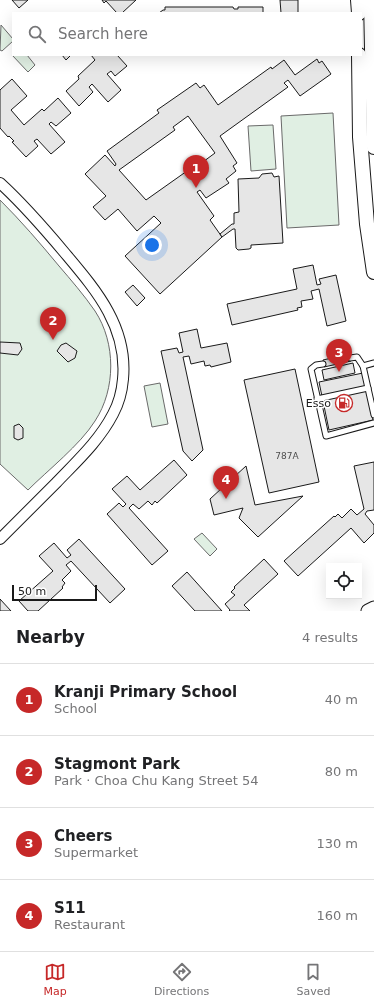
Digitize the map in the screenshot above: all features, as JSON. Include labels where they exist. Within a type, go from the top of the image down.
[{"type":"main road","points":[[358,0],[359,12]]},
{"type":"main road","points":[[371,0],[374,147]]},
{"type":"main road","points":[[359,56],[360,137],[367,224],[374,272]]},
{"type":"street","points":[[0,183],[38,222],[85,277],[104,304],[117,327],[122,349],[124,370],[122,391],[114,413],[88,451],[0,539]]},
{"type":"street","points":[[368,611],[374,608]]},
{"type":"lane","points":[[350,358],[357,357],[363,366],[374,415]]},
{"type":"lane","points":[[323,364],[316,365],[311,369],[326,436],[374,423]]},
{"type":"lane","points":[[363,366],[374,364]]},
{"type":"lane","points":[[317,399],[368,388]]},
{"type":"green space","points":[[1,25],[12,38],[12,42],[2,51],[0,50]]},
{"type":"green space","points":[[13,56],[28,56],[35,65],[28,72]]},
{"type":"green space","points":[[333,113],[339,225],[287,228],[281,116]]},
{"type":"green space","points":[[273,125],[276,169],[251,171],[248,126]]},
{"type":"green space","points":[[0,200],[38,241],[91,305],[102,324],[110,351],[110,381],[107,395],[95,421],[81,439],[28,490],[0,464]]},
{"type":"green space","points":[[160,383],[168,424],[152,427],[144,386]]},
{"type":"green space","points":[[202,533],[217,549],[210,556],[194,539]]},
{"type":"building","points":[[12,0],[28,0],[19,8]]},
{"type":"building","points":[[102,0],[136,0],[123,12],[116,12],[106,1],[104,3]]},
{"type":"building","points":[[280,0],[298,0],[298,12],[281,12]]},
{"type":"building","points":[[165,7],[233,7],[234,9],[238,9],[238,7],[263,7],[263,12],[160,12],[165,10]]},
{"type":"building","points":[[63,56],[70,56],[66,60]]},
{"type":"building","points":[[92,56],[118,56],[127,66],[115,76],[111,71],[107,74],[121,90],[108,102],[92,84],[89,87],[93,92],[79,106],[66,91],[79,79],[78,76],[95,60]]},
{"type":"building","points":[[317,59],[319,63],[322,61],[331,74],[300,96],[288,80],[284,83],[288,87],[220,136],[237,163],[233,166],[236,171],[226,179],[229,183],[206,198],[200,190],[197,192],[214,216],[210,220],[222,237],[160,294],[125,256],[161,223],[154,216],[137,231],[118,209],[105,220],[93,207],[106,196],[85,174],[105,155],[115,166],[116,164],[107,151],[159,113],[157,110],[196,83],[200,88],[204,85],[218,105],[271,67],[272,69],[284,60],[295,75]],"holes":[[[188,116],[215,153],[188,173],[187,171],[146,200],[119,170],[175,130],[173,127]]]},
{"type":"building","points":[[12,79],[27,96],[11,110],[24,125],[42,109],[44,111],[58,98],[71,113],[56,126],[51,122],[49,124],[65,142],[51,154],[37,139],[34,141],[38,146],[26,157],[12,142],[14,141],[0,128],[0,90]]},
{"type":"building","points":[[272,173],[274,177],[279,176],[283,243],[251,245],[251,248],[249,249],[238,250],[236,248],[235,229],[222,237],[220,234],[234,224],[234,213],[239,212],[238,179],[259,178],[262,174]]},
{"type":"building","points":[[313,265],[317,285],[321,284],[319,279],[336,275],[346,321],[327,326],[319,289],[311,291],[313,299],[301,301],[302,307],[297,308],[298,310],[232,325],[227,304],[297,289],[293,269]]},
{"type":"building","points":[[133,285],[145,298],[137,306],[125,292]]},
{"type":"building","points":[[197,329],[201,348],[227,343],[231,362],[211,367],[210,365],[205,366],[204,361],[191,364],[189,356],[183,357],[203,450],[192,461],[183,451],[161,351],[177,348],[179,353],[183,352],[179,333]]},
{"type":"building","points":[[0,342],[20,343],[22,349],[18,355],[0,353]]},
{"type":"building","points":[[66,343],[77,351],[75,358],[68,362],[57,351],[61,345]]},
{"type":"building","points":[[349,354],[351,361],[324,367],[323,360]]},
{"type":"building","points":[[353,363],[355,373],[324,380],[322,370]]},
{"type":"building","points":[[295,369],[319,482],[269,493],[244,380]]},
{"type":"building","points":[[363,373],[373,420],[329,430],[319,382]]},
{"type":"building","points":[[19,424],[23,428],[23,438],[18,440],[14,438],[14,426]]},
{"type":"building","points":[[174,460],[187,475],[157,503],[155,501],[152,505],[148,501],[139,509],[133,504],[129,508],[168,551],[152,565],[107,514],[119,503],[123,507],[126,504],[112,489],[127,476],[140,490]]},
{"type":"building","points":[[374,462],[374,510],[367,511],[365,514],[374,525],[374,533],[364,543],[351,528],[298,576],[284,561],[334,516],[335,517],[338,514],[342,518],[351,509],[357,515],[364,509],[354,466]]},
{"type":"building","points":[[246,466],[255,505],[303,496],[258,537],[239,518],[243,508],[214,515],[210,499]]},
{"type":"building","points":[[79,539],[125,589],[110,603],[71,561],[66,565],[71,571],[62,580],[65,583],[62,587],[63,588],[38,611],[28,611],[19,601],[53,571],[39,556],[54,543],[67,558],[71,555],[67,550]]},
{"type":"building","points":[[264,559],[278,574],[244,605],[250,611],[229,611],[230,610],[225,604],[235,595],[231,592],[235,588],[234,587]]},
{"type":"building","points":[[187,572],[222,611],[195,611],[172,586]]},
{"type":"building","points":[[0,599],[11,611],[0,611]]},
{"type":"place","name":"Kranji Primary School","points":[[196,188]]},
{"type":"place","name":"Stagmont Park","points":[[53,340]]},
{"type":"place","name":"Cheers","points":[[339,372]]},
{"type":"place","name":"Esso","points":[[344,403]]},
{"type":"place","name":"S11","points":[[226,499]]}]
